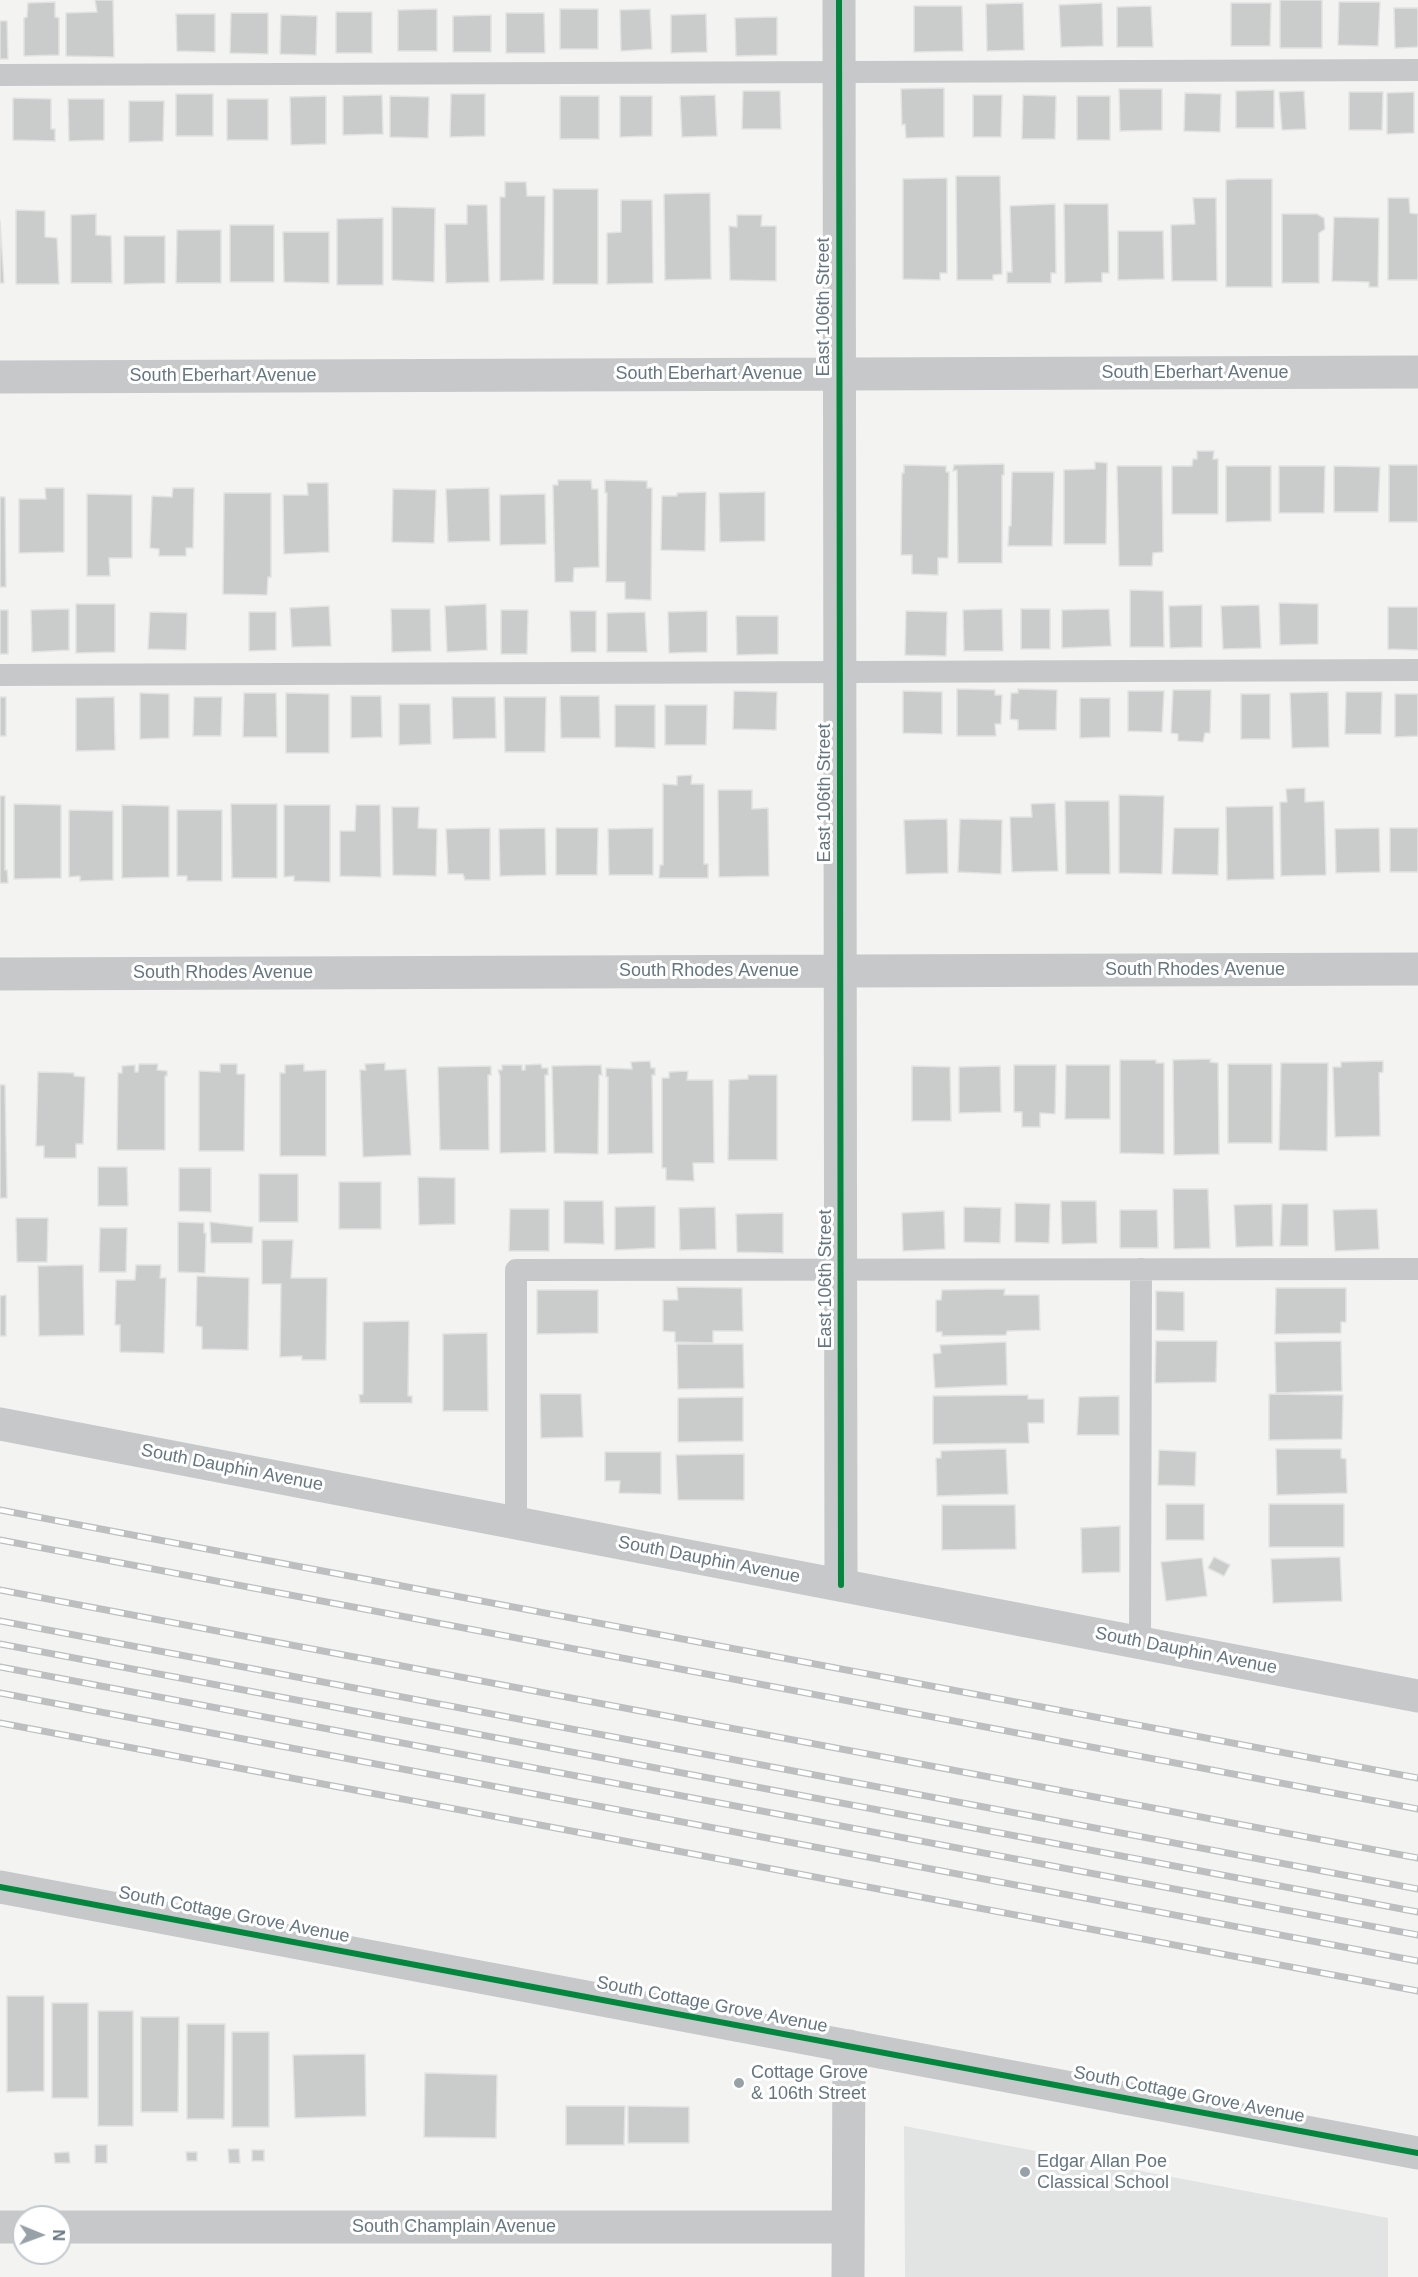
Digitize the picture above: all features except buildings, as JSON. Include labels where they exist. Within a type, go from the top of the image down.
[{"type":"street","name":"East 106th Street","points":[[838,0],[841,1585]]},
{"type":"street","name":"South Eberhart Avenue","points":[[0,377],[1418,372]]},
{"type":"street","name":"South Rhodes Avenue","points":[[0,974],[1418,969]]},
{"type":"street","name":"South Dauphin Avenue","points":[[0,1424],[1418,1696]]},
{"type":"street","name":"South Cottage Grove Avenue","points":[[0,1887],[1418,2153]]},
{"type":"street","points":[[848,2277],[849,2046]]},
{"type":"street","name":"South Champlain Avenue","points":[[72,2227],[848,2227]]},
{"type":"lane","points":[[0,75],[1418,70]]},
{"type":"lane","points":[[0,675],[1418,670]]},
{"type":"lane","points":[[1140,1642],[1141,1269]]},
{"type":"lane","points":[[516,1523],[516,1270],[1418,1269]]},
{"type":"shaded area","name":"Edgar Allan Poe Classical School","points":[[904,2126],[1388,2218],[1388,2277],[905,2277]]},
{"type":"railway","points":[[0,1510],[1418,1778]]},
{"type":"railway","points":[[0,1540],[1418,1809]]},
{"type":"railway","points":[[0,1590],[1418,1858]]},
{"type":"railway","points":[[0,1621],[1418,1889]]},
{"type":"railway","points":[[0,1644],[1418,1912]]},
{"type":"railway","points":[[0,1667],[1418,1935]]},
{"type":"railway","points":[[0,1693],[1418,1961]]},
{"type":"railway","points":[[0,1723],[1418,1991]]},
{"type":"cycle path","points":[[839,0],[841,1585]]},
{"type":"cycle path","points":[[0,1887],[1418,2153]]},
{"type":"place","name":"Cottage Grove & 106th Street","points":[[739,2083]]},
{"type":"place","name":"Edgar Allan Poe Classical School","points":[[1025,2172]]}]
